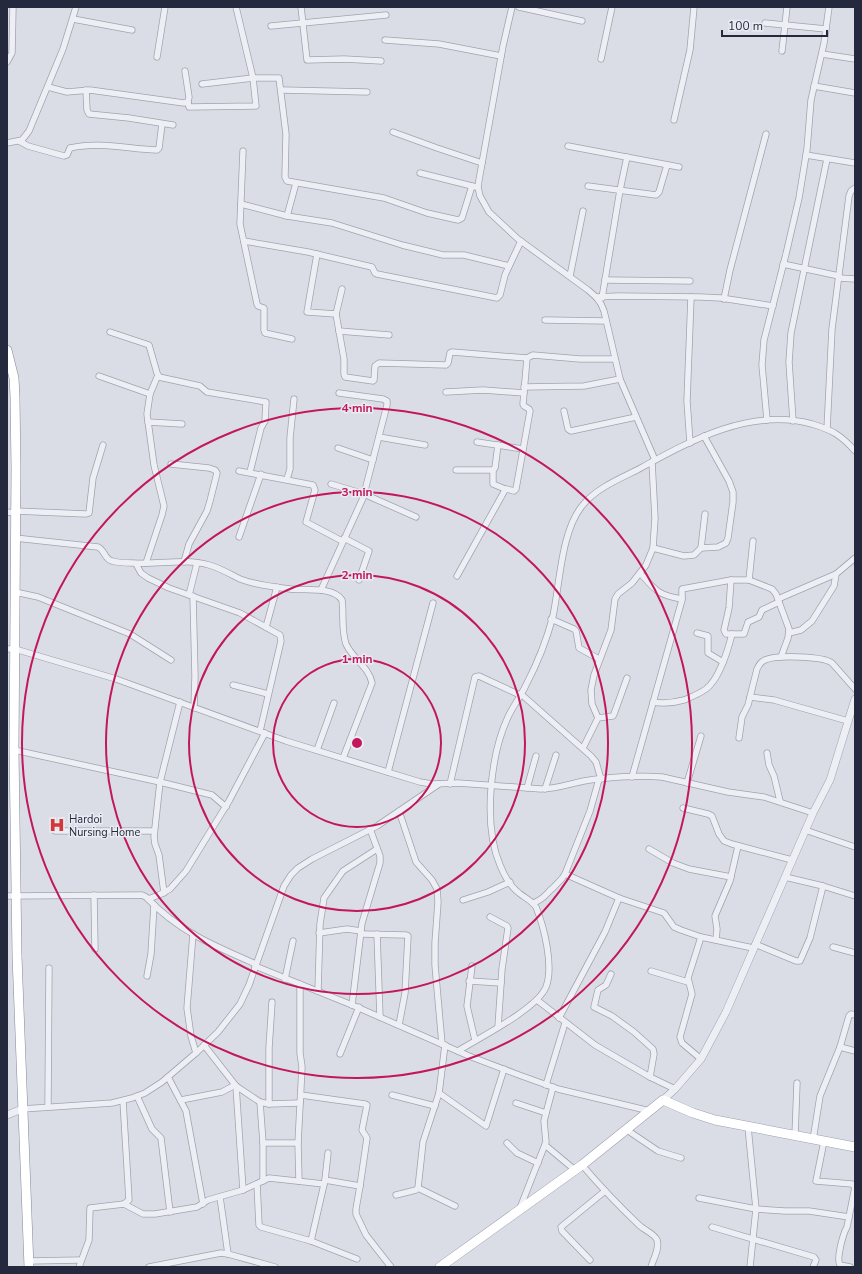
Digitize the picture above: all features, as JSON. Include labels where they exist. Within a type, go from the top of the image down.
[{"type":"main road","points":[[7,350],[14,378],[15,397],[13,512],[15,538],[11,649],[12,896],[29,1264]]},
{"type":"main road","points":[[440,1267],[578,1167],[627,1130],[663,1100],[693,1113],[715,1120],[855,1147]]},
{"type":"street","points":[[7,62],[12,53],[12,7]]},
{"type":"street","points":[[7,143],[19,141],[24,138],[29,131],[66,42],[76,7]]},
{"type":"street","points":[[157,57],[165,7]]},
{"type":"street","points":[[185,71],[189,96],[189,107],[256,106],[253,78],[236,7]]},
{"type":"street","points":[[301,7],[307,60],[344,59],[381,61]]},
{"type":"street","points":[[202,84],[253,78],[278,77],[281,80],[286,134],[285,177],[287,182],[384,198],[427,213],[458,220],[462,218],[475,187],[482,163],[501,56],[512,7]]},
{"type":"street","points":[[519,7],[582,21]]},
{"type":"street","points":[[601,59],[612,7]]},
{"type":"street","points":[[674,120],[690,50],[694,7]]},
{"type":"street","points":[[782,51],[787,7]]},
{"type":"street","points":[[767,420],[762,353],[799,198],[806,155],[811,100],[822,54],[829,7]]},
{"type":"street","points":[[270,26],[386,15]]},
{"type":"street","points":[[73,19],[132,30]]},
{"type":"street","points":[[765,23],[826,29]]},
{"type":"street","points":[[385,40],[439,44],[501,56]]},
{"type":"street","points":[[822,54],[855,59]]},
{"type":"street","points":[[814,86],[855,93]]},
{"type":"street","points":[[48,87],[67,92],[86,90],[182,103],[188,102]]},
{"type":"street","points":[[86,90],[87,110],[89,114],[129,118],[173,126]]},
{"type":"street","points":[[282,90],[367,92]]},
{"type":"street","points":[[19,141],[28,146],[64,156],[67,155],[70,148],[82,147],[107,146],[157,150],[159,148],[162,124]]},
{"type":"street","points":[[393,132],[482,163]]},
{"type":"street","points":[[724,299],[730,270],[766,134]]},
{"type":"street","points":[[568,146],[679,167]]},
{"type":"street","points":[[243,152],[240,224],[257,304],[258,306],[264,308],[264,331],[267,334],[292,339]]},
{"type":"street","points":[[806,155],[855,163]]},
{"type":"street","points":[[599,297],[605,280],[627,157]]},
{"type":"street","points":[[792,421],[789,362],[791,332],[827,159]]},
{"type":"street","points":[[588,186],[654,195],[657,194],[667,165]]},
{"type":"street","points":[[420,173],[475,187],[489,212],[521,241],[599,297],[604,311],[620,379],[653,461],[655,518],[653,548],[646,565],[629,586],[617,596],[610,635],[599,659],[591,690],[592,704],[598,718],[583,748]]},
{"type":"street","points":[[287,216],[296,183]]},
{"type":"street","points":[[827,429],[830,348],[849,196],[851,191],[855,188]]},
{"type":"street","points":[[241,204],[287,216],[332,223],[402,245],[444,255],[464,255],[509,266]]},
{"type":"street","points":[[570,276],[583,211]]},
{"type":"street","points":[[244,241],[317,254],[372,267],[377,274],[496,298],[500,296],[509,266],[521,241]]},
{"type":"street","points":[[317,254],[307,312],[336,314]]},
{"type":"street","points":[[783,264],[839,277],[855,279]]},
{"type":"street","points":[[605,280],[690,281]]},
{"type":"street","points":[[342,289],[336,314],[344,359],[344,376],[372,381],[374,380],[375,366],[377,364],[446,365],[448,363],[450,353],[452,352],[527,358],[533,355],[580,359],[615,359]]},
{"type":"street","points":[[599,297],[691,297],[724,299],[773,306]]},
{"type":"street","points":[[690,443],[687,401],[691,297]]},
{"type":"street","points":[[545,320],[606,321]]},
{"type":"street","points":[[110,332],[149,346],[158,375],[165,380],[201,386],[207,392],[266,402],[265,421],[261,428],[250,472]]},
{"type":"street","points":[[339,332],[389,335]]},
{"type":"street","points":[[498,445],[495,468],[493,470],[493,484],[514,491],[516,490],[530,412],[528,408],[523,405],[527,358]]},
{"type":"street","points":[[146,563],[164,506],[156,475],[147,411],[150,394],[158,375]]},
{"type":"street","points":[[99,376],[150,394]]},
{"type":"street","points":[[524,387],[584,386],[620,379]]},
{"type":"street","points":[[446,392],[483,390],[524,393]]},
{"type":"street","points":[[321,590],[364,494],[387,405],[386,400],[339,393]]},
{"type":"street","points":[[287,480],[290,469],[290,438],[294,399]]},
{"type":"street","points":[[564,411],[568,429],[571,431],[636,417]]},
{"type":"street","points":[[458,1051],[528,1008],[537,1000],[546,988],[549,968],[546,942],[537,910],[533,903],[518,893],[500,866],[492,838],[491,786],[501,736],[508,718],[532,675],[552,619],[565,548],[579,510],[589,499],[603,488],[653,461],[704,436],[742,423],[782,419],[804,422],[827,429],[845,439],[855,451]]},
{"type":"street","points":[[148,422],[182,424]]},
{"type":"street","points":[[701,548],[718,547],[726,543],[733,502],[731,487],[704,436]]},
{"type":"street","points":[[379,437],[425,445]]},
{"type":"street","points":[[477,442],[523,449]]},
{"type":"street","points":[[13,512],[89,513],[93,478],[103,445]]},
{"type":"street","points":[[338,448],[373,460]]},
{"type":"street","points":[[171,464],[209,468],[215,470],[217,473],[207,511],[188,544],[184,562]]},
{"type":"street","points":[[239,470],[311,484],[314,487],[315,492],[306,522],[369,551],[358,580]]},
{"type":"street","points":[[456,470],[493,470]]},
{"type":"street","points":[[239,537],[261,474]]},
{"type":"street","points":[[331,484],[364,494],[416,517]]},
{"type":"street","points":[[457,576],[505,489]]},
{"type":"street","points":[[653,548],[691,557],[701,548],[705,514]]},
{"type":"street","points":[[15,538],[95,546],[102,549],[110,561],[136,564],[184,562],[210,565],[251,582],[297,590],[321,590],[338,595],[342,600],[343,626],[346,644],[369,674],[372,683],[343,758]]},
{"type":"street","points":[[749,580],[753,541]]},
{"type":"street","points":[[731,580],[729,608],[724,631],[726,634],[744,634],[748,622],[759,617],[762,610],[836,574],[855,558]]},
{"type":"street","points":[[194,708],[195,676],[191,595],[197,563]]},
{"type":"street","points":[[136,564],[141,573],[148,578],[240,613],[279,634],[281,638],[268,694],[263,732],[226,807],[186,871],[164,893],[148,899]]},
{"type":"street","points":[[640,573],[659,593],[682,599]]},
{"type":"street","points":[[789,633],[801,630],[812,621],[834,586],[836,574]]},
{"type":"street","points":[[632,777],[682,599],[683,589],[731,580],[749,580],[772,589],[779,601],[789,633],[781,657]]},
{"type":"street","points":[[266,627],[277,587]]},
{"type":"street","points":[[12,597],[38,597],[130,634],[171,660]]},
{"type":"street","points":[[388,772],[433,603]]},
{"type":"street","points":[[552,619],[574,629],[579,648],[599,659]]},
{"type":"street","points":[[697,633],[708,636],[708,653],[723,662]]},
{"type":"street","points":[[653,702],[664,704],[673,703],[690,698],[702,692],[712,683],[723,662],[727,654],[732,634]]},
{"type":"street","points":[[11,649],[116,679],[263,732],[420,782],[553,789],[584,781],[600,779],[662,777],[728,792],[764,797],[813,813]]},
{"type":"street","points":[[739,738],[742,717],[748,705],[759,665],[765,660],[781,657],[816,658],[827,660],[832,663],[855,689]]},
{"type":"street","points":[[450,784],[475,677],[479,676],[521,694],[583,748],[596,762],[600,779],[588,817],[565,874],[562,880],[546,896],[533,903]]},
{"type":"street","points":[[598,718],[614,715],[627,678]]},
{"type":"street","points":[[233,685],[268,694]]},
{"type":"street","points":[[750,697],[774,700],[851,720]]},
{"type":"street","points":[[663,1100],[675,1089],[701,1059],[726,1012],[805,830],[830,780],[851,720],[855,699]]},
{"type":"street","points":[[164,893],[159,853],[154,841],[154,831],[160,782],[180,702]]},
{"type":"street","points":[[317,750],[334,702]]},
{"type":"street","points":[[687,783],[701,736]]},
{"type":"street","points":[[12,752],[160,782],[212,795],[226,807]]},
{"type":"street","points":[[767,753],[769,765],[775,778],[780,801]]},
{"type":"street","points":[[545,789],[556,755]]},
{"type":"street","points":[[527,788],[536,756]]},
{"type":"street","points":[[7,1115],[22,1109],[48,1106],[112,1103],[145,1093],[168,1077],[218,1032],[240,1004],[249,985],[284,886],[291,875],[298,868],[312,859],[370,829],[440,784]]},
{"type":"street","points":[[683,808],[712,816],[718,834],[727,842],[792,860]]},
{"type":"street","points":[[399,811],[416,862],[432,880],[437,889],[438,902],[435,965],[444,1044],[439,1093],[423,1142],[418,1188]]},
{"type":"street","points":[[352,1004],[361,932],[367,907],[380,867],[380,860],[370,829]]},
{"type":"street","points":[[805,830],[855,848]]},
{"type":"street","points":[[55,831],[154,831]]},
{"type":"street","points":[[716,940],[717,928],[714,917],[731,877],[738,846]]},
{"type":"street","points":[[649,849],[673,863],[689,870],[731,877]]},
{"type":"street","points":[[318,991],[319,933],[322,903],[326,894],[346,868],[377,850]]},
{"type":"street","points":[[565,874],[619,898],[664,914],[674,926],[700,937],[754,946],[796,961],[800,961],[810,938],[823,886]]},
{"type":"street","points":[[784,877],[823,886],[855,896]]},
{"type":"street","points":[[463,900],[488,892],[510,882]]},
{"type":"street","points":[[94,895],[95,949]]},
{"type":"street","points":[[12,896],[142,895],[168,917],[192,934],[285,979],[352,1004],[504,1070],[553,1087],[650,1111]]},
{"type":"street","points":[[560,1018],[602,936],[619,898]]},
{"type":"street","points":[[147,976],[152,954],[154,905]]},
{"type":"street","points":[[490,918],[507,926],[508,928],[501,983],[498,1027]]},
{"type":"street","points":[[319,933],[347,930],[408,936],[405,993],[399,1025]]},
{"type":"street","points":[[192,934],[187,1015],[196,1053]]},
{"type":"street","points":[[377,934],[380,1017]]},
{"type":"street","points":[[700,937],[688,978],[692,994],[680,1033],[680,1039],[682,1043],[701,1059]]},
{"type":"street","points":[[285,979],[293,941]]},
{"type":"street","points":[[833,947],[855,953]]},
{"type":"street","points":[[472,966],[467,1006],[475,1040]]},
{"type":"street","points":[[48,1106],[49,968]]},
{"type":"street","points":[[651,971],[688,982]]},
{"type":"street","points":[[611,974],[606,984],[598,990],[594,1007],[612,1016],[634,1032],[653,1049],[654,1054],[650,1077]]},
{"type":"street","points":[[470,981],[501,983]]},
{"type":"street","points":[[299,1181],[298,1142],[302,1067],[300,1053],[300,984]]},
{"type":"street","points":[[537,1000],[595,1045],[650,1077],[675,1089]]},
{"type":"street","points":[[269,1104],[269,1048],[272,1002]]},
{"type":"street","points":[[340,1054],[359,1007]]},
{"type":"street","points":[[813,1140],[820,1096],[840,1047],[849,1016],[851,1014],[855,1015]]},
{"type":"street","points":[[546,1085],[565,1023]]},
{"type":"street","points":[[204,1045],[235,1085],[260,1102],[269,1104],[300,1103]]},
{"type":"street","points":[[840,1047],[855,1051]]},
{"type":"street","points":[[439,1093],[486,1126],[504,1070]]},
{"type":"street","points":[[168,1077],[181,1100],[188,1118],[203,1204]]},
{"type":"street","points":[[794,1136],[797,1083]]},
{"type":"street","points":[[181,1100],[222,1092],[235,1085]]},
{"type":"street","points":[[235,1085],[243,1190]]},
{"type":"street","points":[[519,1209],[547,1139],[544,1124],[553,1087]]},
{"type":"street","points":[[301,1095],[367,1105],[362,1130],[367,1138],[356,1214],[366,1235],[392,1267]]},
{"type":"street","points":[[392,1095],[435,1106]]},
{"type":"street","points":[[137,1096],[154,1131],[161,1138],[170,1212]]},
{"type":"street","points":[[79,1267],[89,1240],[90,1208],[124,1204],[128,1202],[130,1198],[123,1100]]},
{"type":"street","points":[[260,1102],[263,1143],[262,1181]]},
{"type":"street","points":[[516,1103],[546,1113]]},
{"type":"street","points":[[748,1127],[756,1209],[750,1267]]},
{"type":"street","points":[[627,1130],[658,1151],[681,1158]]},
{"type":"street","points":[[263,1143],[298,1142]]},
{"type":"street","points":[[824,1142],[816,1181],[850,1183],[854,1185],[847,1227],[844,1233],[838,1262],[840,1265],[850,1267]]},
{"type":"street","points":[[507,1144],[518,1153],[538,1163]]},
{"type":"street","points":[[545,1145],[578,1167],[605,1191],[641,1227],[656,1238],[658,1242],[651,1267]]},
{"type":"street","points":[[311,1241],[324,1182],[328,1153]]},
{"type":"street","points":[[124,1204],[142,1214],[170,1212],[192,1208],[203,1204],[208,1200],[243,1190],[269,1178],[360,1186]]},
{"type":"street","points":[[257,1184],[259,1225],[261,1227],[311,1241],[357,1259]]},
{"type":"street","points":[[396,1195],[416,1190],[418,1188]]},
{"type":"street","points":[[418,1188],[454,1206]]},
{"type":"street","points":[[590,1260],[560,1228],[605,1191]]},
{"type":"street","points":[[220,1197],[228,1254]]},
{"type":"street","points":[[699,1198],[756,1209],[785,1211],[809,1210],[849,1217]]},
{"type":"street","points":[[712,1227],[814,1257],[816,1260],[813,1267]]},
{"type":"street","points":[[149,1267],[162,1266],[217,1254],[228,1254],[275,1267]]},
{"type":"street","points":[[29,1264],[81,1260]]},
{"type":"place","name":"Hardoi Nursing Home","points":[[57,825]]}]
